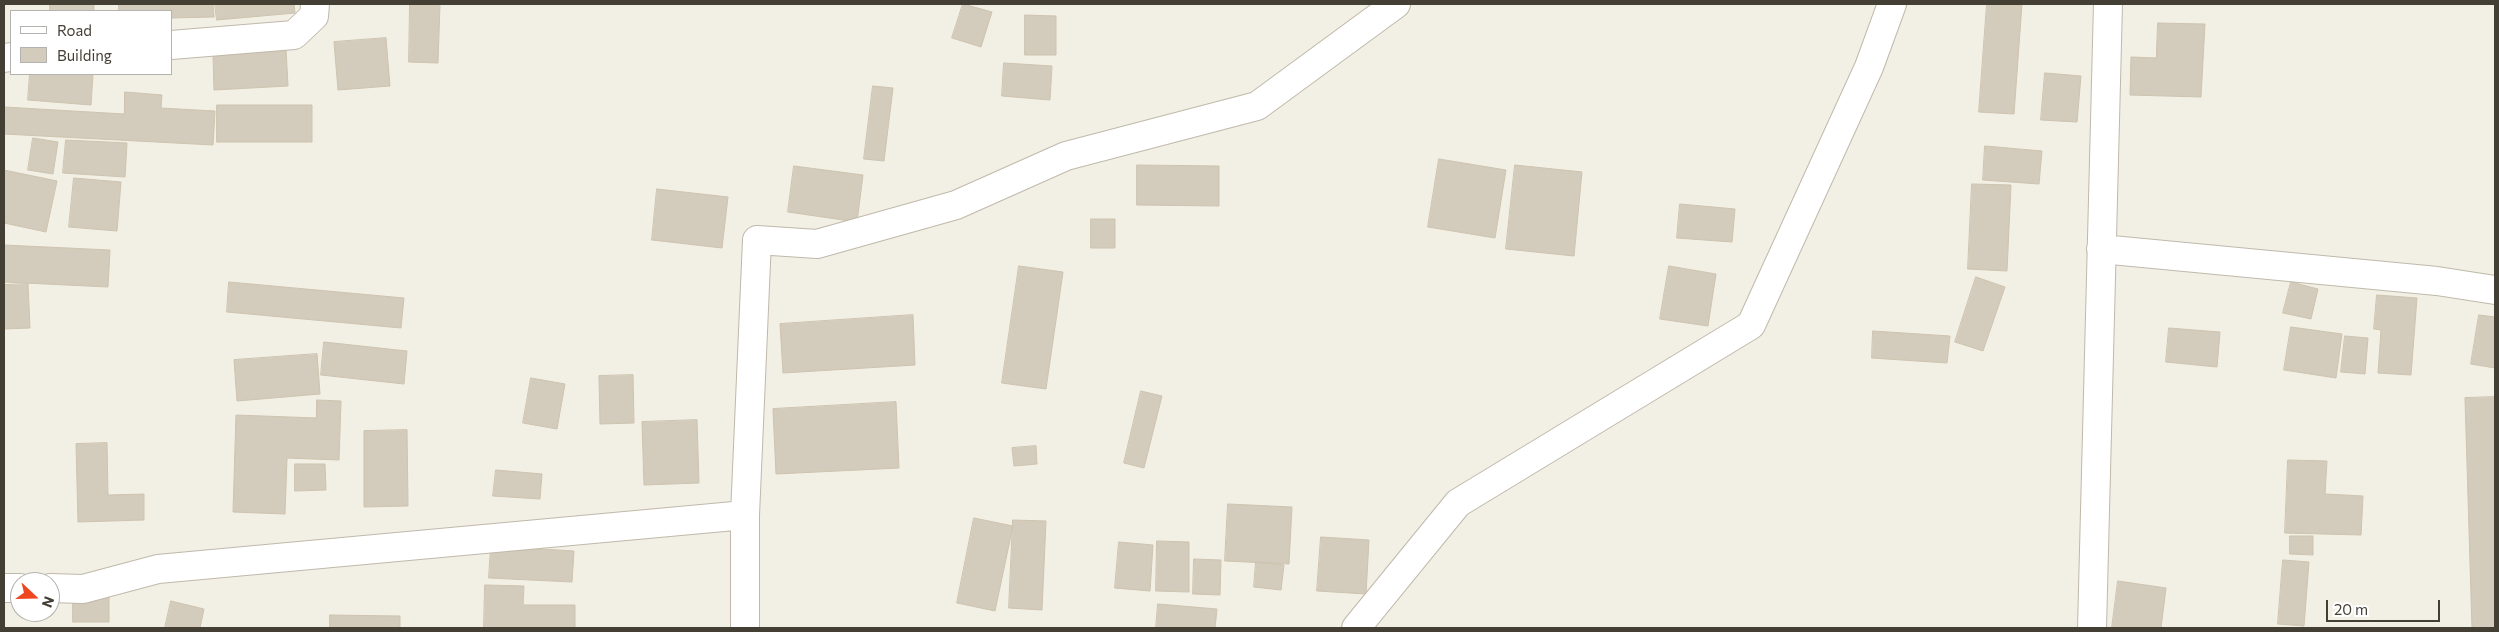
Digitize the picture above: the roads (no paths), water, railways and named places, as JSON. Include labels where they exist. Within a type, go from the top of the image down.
[{"type":"street","points":[[172,45],[294,35],[314,16],[315,4]]},
{"type":"street","points":[[745,628],[745,515],[757,240],[817,244],[956,205],[1066,156],[1258,106],[1396,4]]},
{"type":"street","points":[[1356,628],[1458,503],[1751,325],[1869,67],[1892,4]]},
{"type":"street","points":[[2092,628],[2108,4]]},
{"type":"street","points":[[2102,249],[2437,281],[2495,290]]},
{"type":"street","points":[[60,588],[83,589],[158,569],[745,515]]}]
